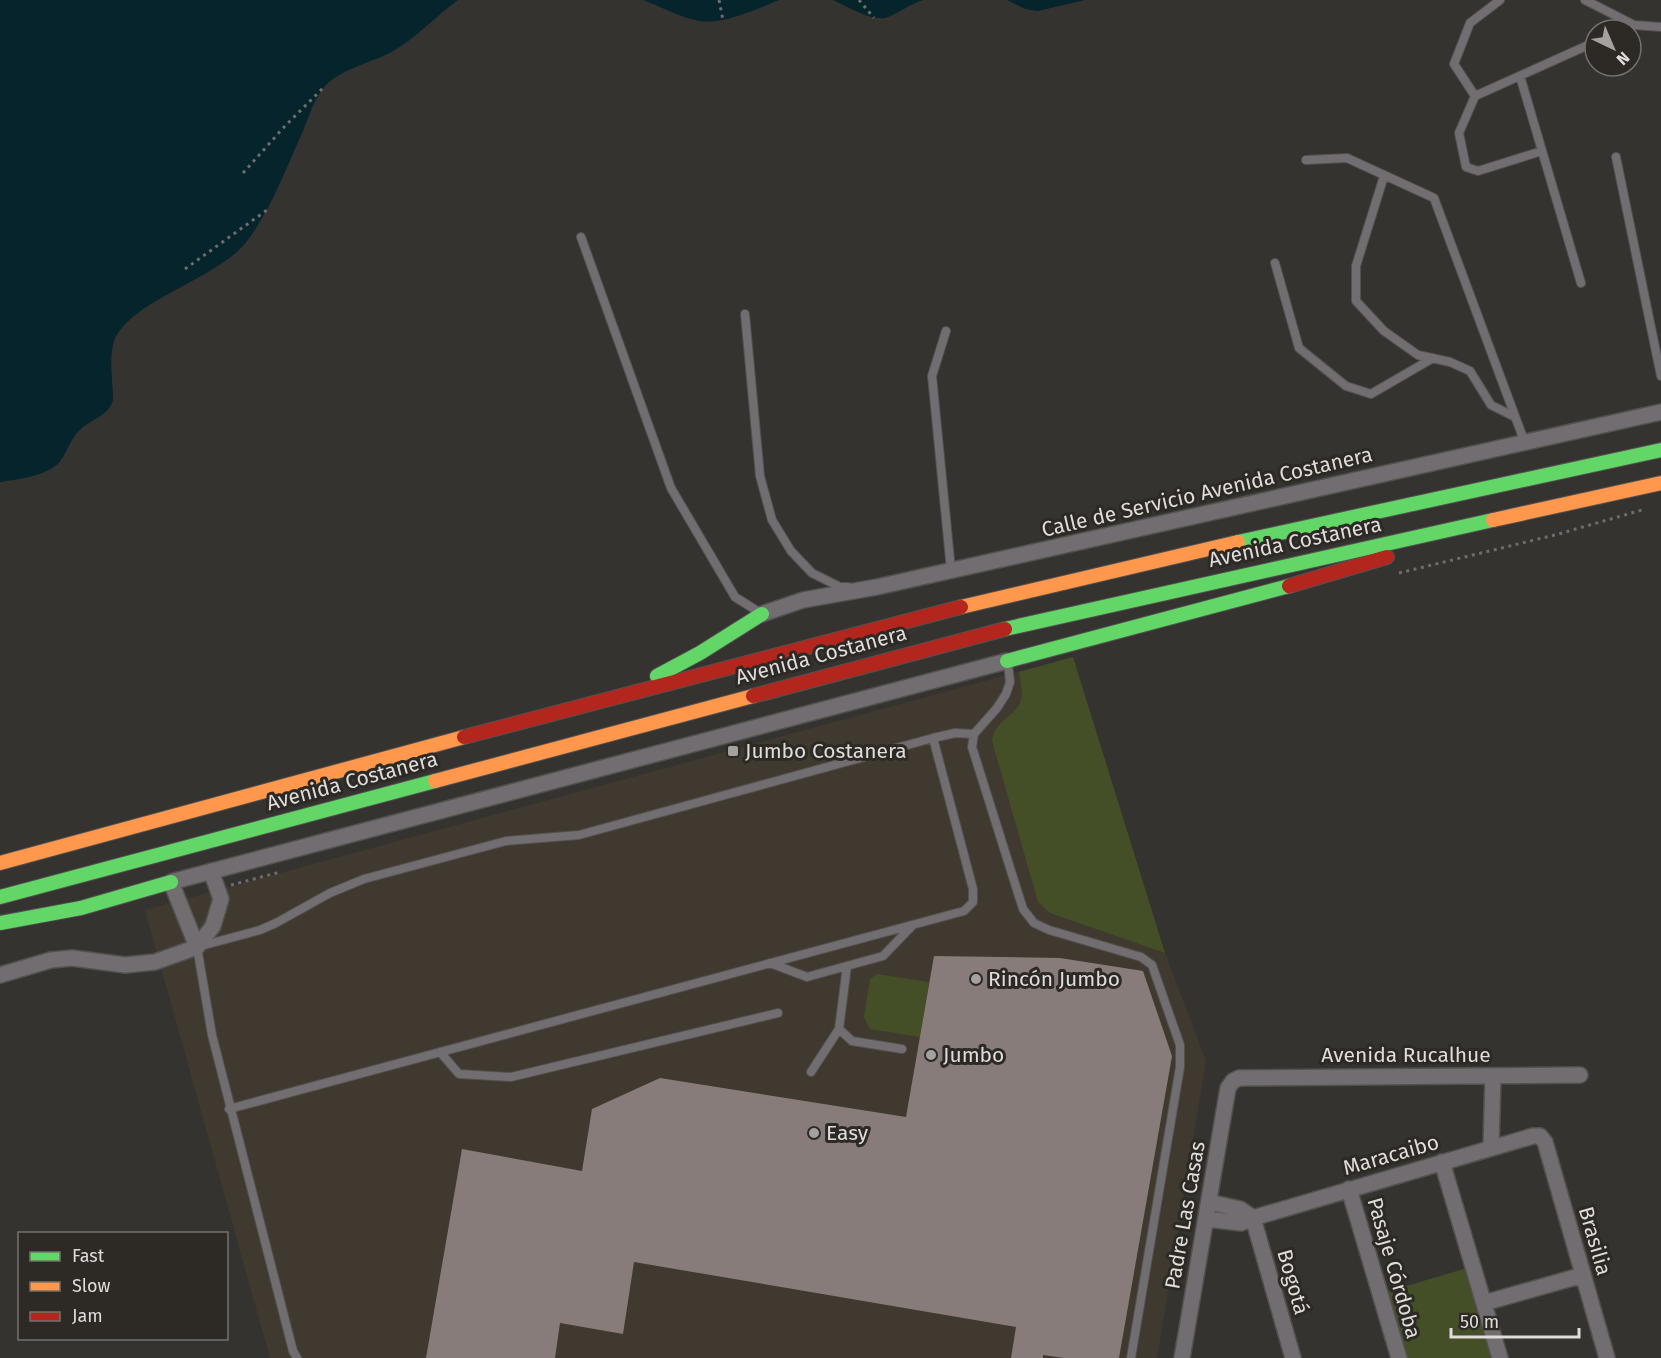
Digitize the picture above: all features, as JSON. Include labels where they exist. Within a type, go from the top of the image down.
[{"type":"main road","name":"Avenida Costanera","points":[[0,863],[883,626],[1039,588],[1661,450]]},
{"type":"main road","name":"Avenida Costanera","points":[[0,897],[922,650],[1111,604],[1661,483]]},
{"type":"main road","points":[[1007,661],[1312,580],[1413,549],[1493,520]]},
{"type":"main road","points":[[608,699],[674,668],[762,614]]},
{"type":"main road","points":[[0,923],[81,908],[171,882]]},
{"type":"street","name":"Calle de Servicio Avenida Costanera","points":[[762,614],[803,600],[877,587],[1661,412]]},
{"type":"street","points":[[198,947],[171,882],[1007,661]]},
{"type":"street","points":[[0,975],[51,960],[72,958],[125,964],[155,962],[198,947],[213,926],[221,899],[211,871]]},
{"type":"street","name":"Avenida Rucalhue","points":[[1233,1081],[1239,1078],[1580,1075]]},
{"type":"street","points":[[1491,1148],[1493,1076]]},
{"type":"street","name":"Padre Las Casas","points":[[1182,1358],[1228,1088],[1233,1081]]},
{"type":"street","name":"Maracaibo","points":[[1206,1219],[1241,1223],[1349,1189],[1533,1136],[1540,1136]]},
{"type":"street","name":"Brasilia","points":[[1540,1136],[1545,1142],[1606,1358]]},
{"type":"street","points":[[1442,1162],[1500,1358]]},
{"type":"street","name":"Pasaje Córdoba","points":[[1349,1189],[1399,1358]]},
{"type":"street","points":[[1209,1202],[1240,1209],[1253,1218]]},
{"type":"street","name":"Bogotá","points":[[1253,1218],[1293,1358]]},
{"type":"street","points":[[1484,1303],[1583,1275]]},
{"type":"lane","points":[[1475,96],[1454,64],[1470,23],[1500,0]]},
{"type":"lane","points":[[1585,0],[1620,18]]},
{"type":"lane","points":[[1643,26],[1661,27]]},
{"type":"lane","points":[[1542,151],[1478,171],[1466,167],[1459,133],[1475,96],[1583,47]]},
{"type":"lane","points":[[1520,76],[1581,283]]},
{"type":"lane","points":[[1616,157],[1661,376]]},
{"type":"lane","points":[[1306,160],[1347,158],[1434,198],[1525,443]]},
{"type":"lane","points":[[1384,176],[1356,266],[1356,301],[1384,331],[1418,355],[1450,362],[1470,371],[1491,405],[1515,417]]},
{"type":"lane","points":[[581,237],[670,488],[735,597],[762,614]]},
{"type":"lane","points":[[1275,263],[1299,348],[1346,386],[1371,394],[1432,358]]},
{"type":"lane","points":[[745,314],[760,476],[772,520],[791,551],[813,573],[840,587],[877,587]]},
{"type":"lane","points":[[946,331],[932,376],[951,570]]},
{"type":"lane","points":[[1007,661],[1010,682],[1006,694],[974,734],[972,747],[1023,909],[1034,923],[1049,930],[1141,957],[1152,965],[1180,1045],[1180,1067],[1131,1358]]},
{"type":"lane","points":[[297,1358],[293,1351],[212,1035],[198,947],[260,930],[330,893],[364,879],[506,841],[579,835],[955,732],[974,734]]},
{"type":"lane","points":[[230,1108],[964,911],[973,902],[973,889],[933,738]]},
{"type":"lane","points":[[770,963],[807,977],[883,956],[914,924]]},
{"type":"lane","points":[[811,1072],[839,1029],[847,966]]},
{"type":"lane","points":[[440,1052],[459,1074],[511,1077],[778,1013]]},
{"type":"lane","points":[[839,1029],[852,1041],[902,1049]]},
{"type":"path","points":[[719,0],[723,20]]},
{"type":"path","points":[[859,0],[874,18]]},
{"type":"path","points":[[243,173],[323,88]]},
{"type":"path","points":[[185,269],[267,210]]},
{"type":"shaded area","points":[[1073,657],[1165,953],[1206,1061],[1157,1358],[270,1358],[145,910]]},
{"type":"green space","points":[[1073,657],[1165,953],[1050,913],[1038,902],[992,741],[997,728],[1015,710],[1021,700],[1019,672]]},
{"type":"green space","points":[[877,974],[929,982],[920,1037],[870,1029],[864,1017],[870,979]]},
{"type":"green space","points":[[1467,1268],[1492,1358],[1405,1358],[1386,1292]]},
{"type":"water","points":[[0,0],[458,0],[393,51],[340,75],[325,86],[315,102],[271,201],[247,241],[215,268],[152,303],[120,330],[112,352],[113,400],[111,406],[104,414],[77,433],[58,463],[35,476],[0,482]]},
{"type":"water","points":[[643,0],[779,0],[738,16],[705,22],[682,16]]},
{"type":"water","points":[[833,0],[923,0],[888,17],[875,18]]},
{"type":"water","points":[[1007,0],[1085,0],[1038,11],[1025,9]]},
{"type":"building","points":[[934,956],[1060,958],[1143,971],[1172,1056],[1119,1358],[1064,1358],[1043,1355],[1043,1358],[1011,1358],[1016,1327],[634,1262],[623,1334],[560,1323],[555,1358],[426,1358],[462,1149],[582,1171],[592,1109],[660,1078],[906,1117]]},
{"type":"traffic: fast","points":[[1238,542],[1661,450]]},
{"type":"traffic: fast","points":[[1005,629],[1493,520]]},
{"type":"traffic: fast","points":[[1007,661],[1289,586]]},
{"type":"traffic: fast","points":[[657,676],[700,653],[762,614]]},
{"type":"traffic: fast","points":[[0,897],[435,781]]},
{"type":"traffic: fast","points":[[0,923],[81,908],[171,882]]},
{"type":"traffic: slow","points":[[1493,520],[1661,483]]},
{"type":"traffic: slow","points":[[961,607],[1238,542]]},
{"type":"traffic: slow","points":[[435,781],[753,696]]},
{"type":"traffic: slow","points":[[0,863],[464,737]]},
{"type":"traffic: jam","points":[[1289,586],[1387,557]]},
{"type":"traffic: jam","points":[[464,737],[961,607]]},
{"type":"traffic: jam","points":[[753,696],[1005,629]]},
{"type":"place","name":"Jumbo Costanera","points":[[733,751]]},
{"type":"place","name":"Rincón Jumbo","points":[[976,979]]},
{"type":"place","name":"Jumbo","points":[[931,1055]]},
{"type":"place","name":"Easy","points":[[814,1133]]}]
